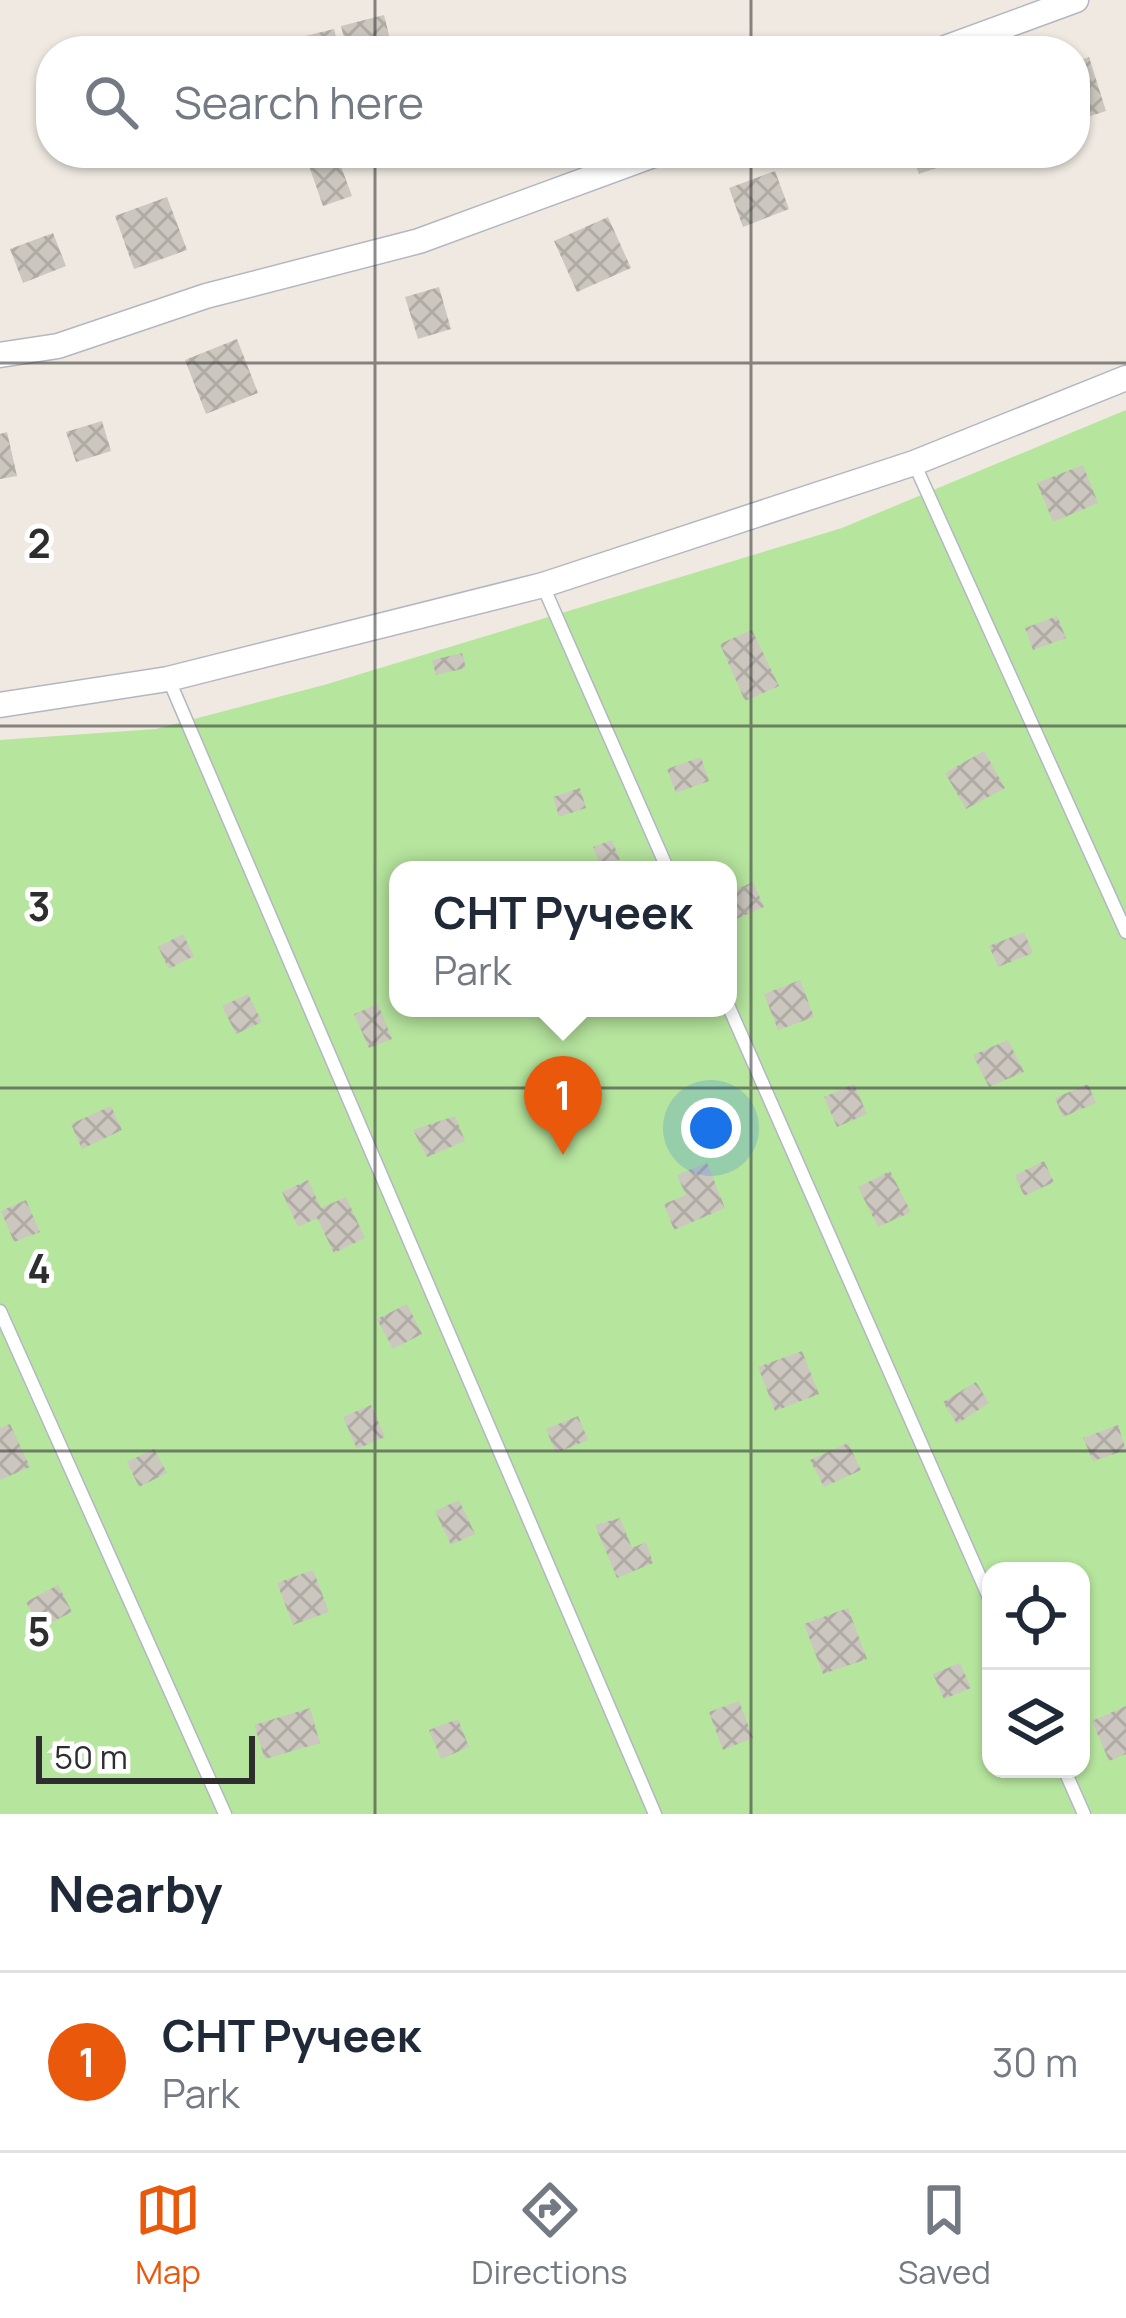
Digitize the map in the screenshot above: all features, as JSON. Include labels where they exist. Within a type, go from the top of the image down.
[{"type":"street","points":[[978,36],[1076,0]]},
{"type":"street","points":[[0,356],[58,346],[206,296],[419,241],[618,168]]},
{"type":"street","points":[[0,705],[168,679],[543,585],[914,463],[1126,378]]},
{"type":"lane","points":[[914,463],[1126,932]]},
{"type":"lane","points":[[543,585],[664,861]]},
{"type":"lane","points":[[168,679],[655,1814]]},
{"type":"lane","points":[[733,1017],[982,1582]]},
{"type":"lane","points":[[0,1311],[225,1814]]},
{"type":"lane","points":[[1068,1778],[1084,1814]]},
{"type":"green space","points":[[1126,410],[1126,1814],[0,1814],[0,740],[156,729],[324,685],[842,528]]},
{"type":"building","points":[[384,15],[389,36],[343,36],[341,26]]},
{"type":"building","points":[[334,29],[336,36],[305,36]]},
{"type":"building","points":[[1090,60],[1106,111],[1090,116]]},
{"type":"building","points":[[310,168],[342,168],[352,196],[323,206]]},
{"type":"building","points":[[775,171],[789,209],[743,227],[729,188]]},
{"type":"building","points":[[167,197],[187,250],[134,269],[115,216]]},
{"type":"building","points":[[608,217],[631,268],[577,292],[554,241]]},
{"type":"building","points":[[53,233],[66,266],[23,283],[10,249]]},
{"type":"building","points":[[439,287],[451,329],[418,339],[405,297]]},
{"type":"building","points":[[237,339],[258,393],[206,414],[185,360]]},
{"type":"building","points":[[102,421],[111,451],[76,462],[66,432]]},
{"type":"building","points":[[7,432],[17,476],[0,479],[0,434]]},
{"type":"building","points":[[1083,465],[1098,503],[1053,522],[1037,483]]},
{"type":"building","points":[[1057,616],[1066,638],[1033,650],[1025,628]]},
{"type":"building","points":[[752,630],[779,686],[745,701],[720,644]]},
{"type":"building","points":[[462,653],[466,668],[436,675],[432,660]]},
{"type":"building","points":[[984,751],[1005,788],[966,809],[945,773]]},
{"type":"building","points":[[701,757],[709,781],[676,793],[667,769]]},
{"type":"building","points":[[580,788],[586,808],[559,817],[553,797]]},
{"type":"building","points":[[612,840],[620,860],[598,861],[593,847]]},
{"type":"building","points":[[753,882],[764,907],[737,919],[737,889]]},
{"type":"building","points":[[1024,932],[1033,953],[998,967],[989,946]]},
{"type":"building","points":[[183,934],[194,956],[169,969],[158,947]]},
{"type":"building","points":[[800,980],[814,1017],[778,1030],[764,994]]},
{"type":"building","points":[[248,994],[262,1022],[236,1034],[222,1006]]},
{"type":"building","points":[[378,1004],[392,1039],[369,1048],[354,1014]]},
{"type":"building","points":[[1008,1040],[1024,1072],[989,1087],[973,1055]]},
{"type":"building","points":[[854,1084],[867,1114],[837,1127],[824,1097]]},
{"type":"building","points":[[1088,1084],[1096,1103],[1063,1117],[1055,1098]]},
{"type":"building","points":[[111,1106],[122,1130],[82,1149],[71,1124]]},
{"type":"building","points":[[455,1116],[465,1141],[427,1157],[413,1130]]},
{"type":"building","points":[[1044,1161],[1054,1182],[1024,1196],[1015,1175]]},
{"type":"building","points":[[707,1163],[725,1208],[674,1230],[664,1204],[686,1195],[677,1175]]},
{"type":"building","points":[[890,1171],[911,1212],[878,1227],[858,1187]]},
{"type":"building","points":[[308,1180],[321,1208],[346,1197],[365,1238],[334,1253],[317,1218],[298,1227],[282,1192]]},
{"type":"building","points":[[26,1200],[40,1232],[14,1242],[1,1211]]},
{"type":"building","points":[[407,1304],[422,1334],[393,1349],[377,1319]]},
{"type":"building","points":[[802,1351],[819,1394],[775,1411],[758,1367]]},
{"type":"building","points":[[976,1382],[989,1403],[957,1424],[943,1402]]},
{"type":"building","points":[[371,1405],[385,1437],[357,1449],[343,1417]]},
{"type":"building","points":[[578,1416],[588,1440],[556,1453],[546,1429]]},
{"type":"building","points":[[10,1424],[30,1467],[0,1480],[0,1428]]},
{"type":"building","points":[[1118,1425],[1126,1450],[1093,1461],[1083,1438]]},
{"type":"building","points":[[848,1443],[861,1470],[824,1487],[810,1460]]},
{"type":"building","points":[[154,1449],[167,1473],[139,1487],[127,1462]]},
{"type":"building","points":[[459,1500],[475,1534],[451,1545],[435,1511]]},
{"type":"building","points":[[620,1518],[632,1548],[646,1542],[653,1563],[617,1578],[595,1525]]},
{"type":"building","points":[[313,1570],[329,1612],[293,1625],[277,1583]]},
{"type":"building","points":[[58,1585],[72,1612],[40,1628],[26,1602]]},
{"type":"building","points":[[848,1608],[867,1659],[823,1674],[804,1624]]},
{"type":"building","points":[[960,1663],[971,1688],[944,1699],[933,1674]]},
{"type":"building","points":[[739,1701],[753,1738],[723,1750],[709,1712]]},
{"type":"building","points":[[1126,1706],[1126,1754],[1109,1761],[1092,1721]]},
{"type":"building","points":[[310,1708],[320,1743],[265,1759],[254,1725]]},
{"type":"building","points":[[458,1719],[469,1747],[441,1759],[429,1730]]},
{"type":"place","name":"СНТ Ручеек","points":[[563,1155]]}]
